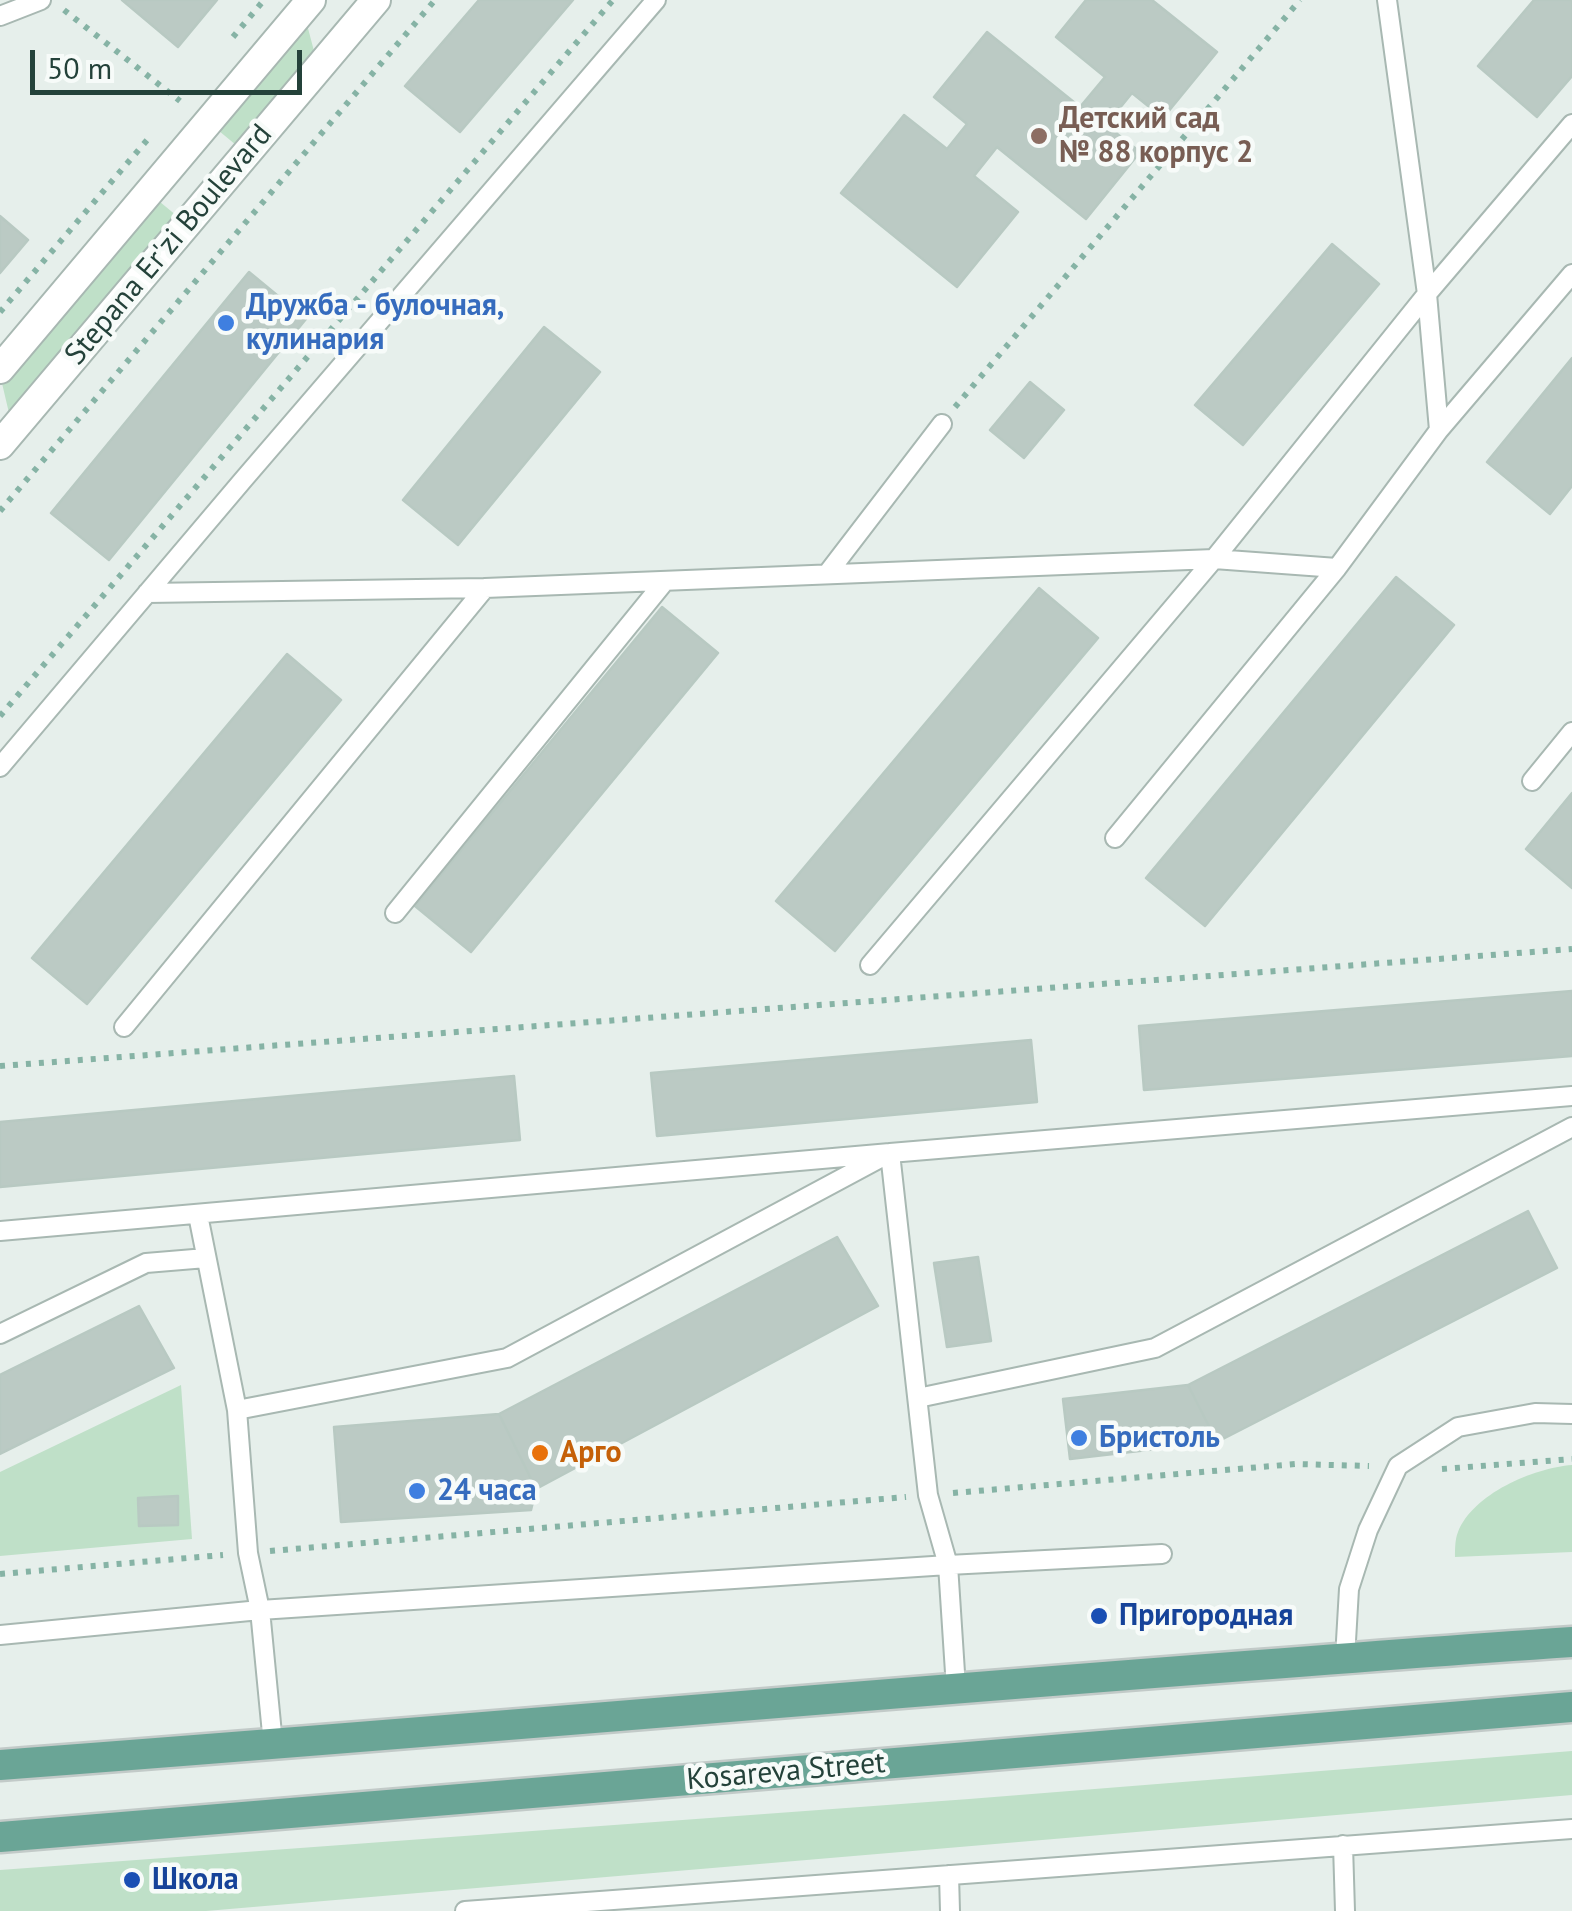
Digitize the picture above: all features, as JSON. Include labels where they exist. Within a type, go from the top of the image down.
[{"type":"main road","points":[[0,1764],[1572,1642]]},
{"type":"main road","name":"Kosareva Street","points":[[0,1837],[1572,1707]]},
{"type":"street","name":"Stepana Er'zi Boulevard","points":[[0,369],[311,0]]},
{"type":"street","name":"Stepana Er'zi Boulevard","points":[[0,445],[376,0]]},
{"type":"lane","points":[[0,16],[40,0]]},
{"type":"lane","points":[[0,767],[656,0]]},
{"type":"lane","points":[[1386,0],[1426,294],[1439,430]]},
{"type":"lane","points":[[870,965],[1214,559],[1426,294],[1572,124]]},
{"type":"lane","points":[[1115,838],[1337,568],[1439,430],[1572,274]]},
{"type":"lane","points":[[827,574],[942,424]]},
{"type":"lane","points":[[147,593],[485,588],[1214,559],[1337,568]]},
{"type":"lane","points":[[396,912],[664,581]]},
{"type":"lane","points":[[124,1027],[485,588]]},
{"type":"lane","points":[[1532,781],[1572,732]]},
{"type":"lane","points":[[0,1231],[1572,1096]]},
{"type":"lane","points":[[918,1398],[1155,1348],[1572,1127]]},
{"type":"lane","points":[[890,1153],[928,1496],[948,1565],[956,1688]]},
{"type":"lane","points":[[237,1410],[506,1358],[890,1153]]},
{"type":"lane","points":[[198,1215],[237,1410],[248,1553],[260,1610],[274,1744]]},
{"type":"lane","points":[[0,1334],[146,1262],[206,1258]]},
{"type":"lane","points":[[1345,1658],[1349,1589],[1368,1530],[1398,1466],[1458,1427],[1535,1412],[1572,1414]]},
{"type":"lane","points":[[0,1635],[260,1610],[1162,1554]]},
{"type":"lane","points":[[465,1911],[588,1906],[1572,1828]]},
{"type":"lane","points":[[1343,1846],[1345,1911]]},
{"type":"lane","points":[[949,1875],[950,1911]]},
{"type":"path","points":[[51,0],[180,100]]},
{"type":"path","points":[[228,43],[264,0]]},
{"type":"path","points":[[0,511],[436,0]]},
{"type":"path","points":[[0,716],[612,0]]},
{"type":"path","points":[[970,386],[1300,0]]},
{"type":"path","points":[[0,312],[154,131]]},
{"type":"path","points":[[0,1066],[1572,949]]},
{"type":"path","points":[[0,1574],[1296,1464]]},
{"type":"green space","points":[[305,17],[314,51],[236,145],[213,126]]},
{"type":"green space","points":[[154,197],[177,216],[9,413],[1,379]]},
{"type":"green space","points":[[181,1385],[192,1539],[0,1556],[0,1472]]},
{"type":"green space","points":[[1572,1465],[1572,1552],[1455,1557],[1457,1535],[1466,1518],[1490,1495],[1523,1477]]},
{"type":"green space","points":[[1572,1751],[1572,1795],[206,1911],[0,1911],[0,1870]]},
{"type":"building","points":[[122,0],[217,0],[178,47]]},
{"type":"building","points":[[479,0],[573,0],[460,132],[405,86]]},
{"type":"building","name":"Детский сад № 88 корпус 2","points":[[1086,0],[1152,0],[1217,52],[1163,118],[1132,93],[1106,125],[1140,152],[1086,219],[997,147],[974,176],[1018,212],[957,287],[841,193],[904,115],[947,149],[967,124],[934,97],[987,32],[1080,107],[1105,77],[1056,37]]},
{"type":"building","points":[[1534,0],[1572,0],[1572,76],[1537,117],[1478,66]]},
{"type":"building","points":[[0,216],[28,240],[0,273]]},
{"type":"building","points":[[1332,244],[1379,284],[1243,445],[1195,405]]},
{"type":"building","points":[[249,272],[306,319],[109,560],[51,513]]},
{"type":"building","points":[[544,327],[600,372],[458,545],[403,500]]},
{"type":"building","points":[[1572,358],[1572,486],[1550,514],[1487,462]]},
{"type":"building","points":[[1030,382],[1064,410],[1024,458],[990,430]]},
{"type":"building","points":[[1396,577],[1454,625],[1205,926],[1146,878]]},
{"type":"building","points":[[1039,588],[1098,638],[835,951],[776,901]]},
{"type":"building","points":[[662,607],[718,653],[471,952],[415,906]]},
{"type":"building","points":[[287,654],[341,700],[87,1004],[32,958]]},
{"type":"building","points":[[1572,793],[1572,888],[1526,849]]},
{"type":"building","points":[[1572,991],[1572,1056],[1144,1090],[1139,1026]]},
{"type":"building","points":[[1031,1040],[1037,1102],[657,1136],[651,1073]]},
{"type":"building","points":[[514,1076],[520,1140],[0,1187],[0,1122]]},
{"type":"building","points":[[1528,1211],[1557,1268],[1217,1442],[1188,1385]]},
{"type":"building","points":[[837,1237],[878,1306],[536,1489],[499,1414]]},
{"type":"building","points":[[978,1257],[991,1341],[947,1347],[934,1263]]},
{"type":"building","points":[[139,1306],[174,1368],[0,1454],[0,1375]]},
{"type":"building","points":[[1188,1385],[1217,1442],[1070,1459],[1063,1399]]},
{"type":"building","points":[[499,1414],[536,1489],[531,1510],[341,1522],[334,1427]]},
{"type":"building","points":[[178,1496],[178,1525],[139,1526],[138,1498]]},
{"type":"place","name":"Детский сад № 88 корпус 2","points":[[1039,136]]},
{"type":"place","name":"Дружба - булочная, кулинария","points":[[226,323]]},
{"type":"place","name":"Бристоль","points":[[1079,1438]]},
{"type":"place","name":"Арго","points":[[540,1453]]},
{"type":"place","name":"24 часа","points":[[417,1491]]},
{"type":"place","name":"Пригородная","points":[[1099,1616]]},
{"type":"place","name":"Школа","points":[[132,1880]]}]
